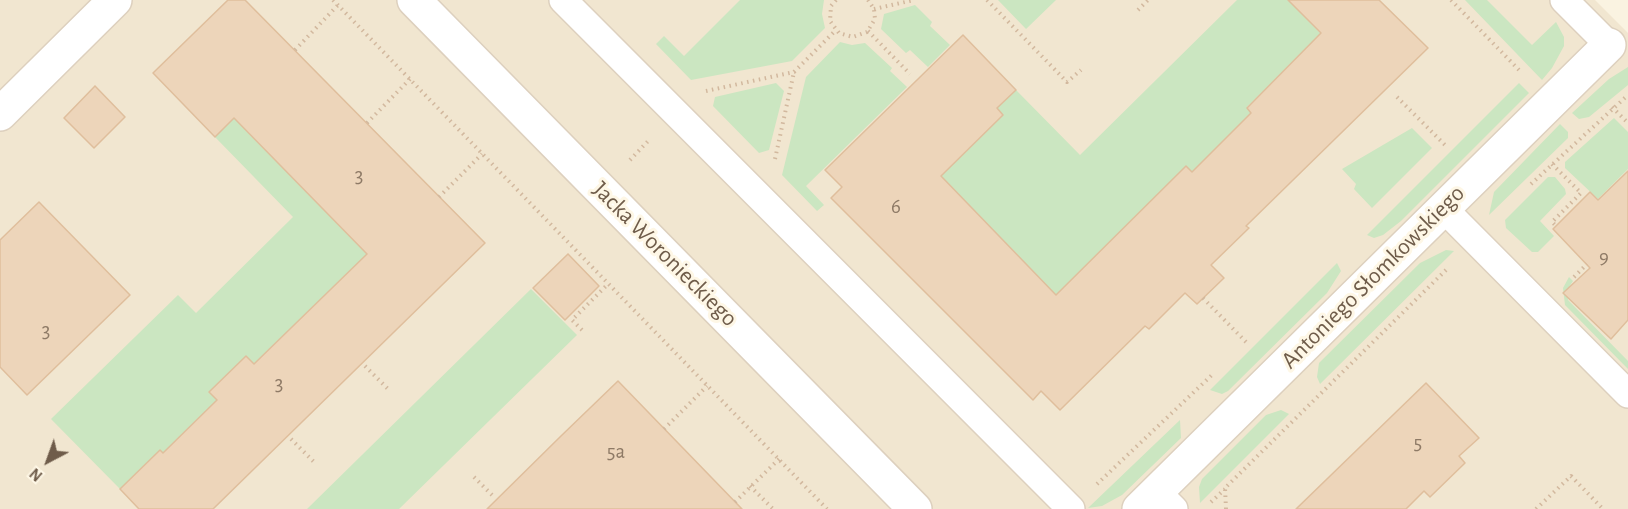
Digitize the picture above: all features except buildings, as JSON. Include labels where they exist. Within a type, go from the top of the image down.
[{"type":"street","points":[[0,114],[115,0]]},
{"type":"street","name":"Jacka Woronieckiego","points":[[414,0],[915,509]]},
{"type":"street","name":"Antoniego Słomkowskiego","points":[[1157,503],[1443,208],[1609,45]]},
{"type":"lane","points":[[563,0],[1071,509]]},
{"type":"lane","points":[[1564,0],[1609,45]]},
{"type":"lane","points":[[1443,208],[1628,394]]},
{"type":"path","points":[[333,0],[827,509]]},
{"type":"path","points":[[836,0],[830,13],[836,30],[845,36],[853,37],[868,31],[874,19],[874,9],[868,0]]},
{"type":"path","points":[[874,9],[914,0]]},
{"type":"path","points":[[987,0],[1067,82],[1081,70]]},
{"type":"path","points":[[1138,10],[1148,0]]},
{"type":"path","points":[[1451,0],[1522,72]]},
{"type":"path","points":[[295,50],[338,5]]},
{"type":"path","points":[[703,92],[794,72],[836,30]]},
{"type":"path","points":[[868,31],[910,74]]},
{"type":"path","points":[[774,163],[794,72]]},
{"type":"path","points":[[367,123],[410,80]]},
{"type":"path","points":[[1528,187],[1628,94]]},
{"type":"path","points":[[1397,97],[1446,146]]},
{"type":"path","points":[[1612,107],[1628,123]]},
{"type":"path","points":[[439,196],[482,154]]},
{"type":"path","points":[[1552,164],[1581,193],[1552,222],[1556,226]]},
{"type":"path","points":[[1204,509],[1476,241]]},
{"type":"path","points":[[1574,277],[1587,264]]},
{"type":"path","points":[[582,330],[572,320],[608,284]]},
{"type":"path","points":[[1203,298],[1246,342]]},
{"type":"path","points":[[365,366],[388,389]]},
{"type":"path","points":[[664,429],[707,386]]},
{"type":"path","points":[[291,439],[314,462]]},
{"type":"path","points":[[735,502],[779,459]]},
{"type":"path","points":[[1536,509],[1571,476],[1603,509]]},
{"type":"path","points":[[474,477],[494,497]]},
{"type":"path","points":[[750,486],[773,509]]},
{"type":"path","points":[[1225,488],[1226,509]]},
{"type":"shaded area","points":[[0,0],[1595,0],[1628,33],[1628,509],[0,509]]},
{"type":"green space","points":[[740,0],[824,0],[822,14],[825,28],[792,61],[691,80],[656,44],[664,36],[684,56]]},
{"type":"green space","points":[[998,0],[1056,0],[1026,29]]},
{"type":"green space","points":[[1237,0],[1288,0],[1327,40],[1295,60],[1247,107],[1251,113],[1056,309],[1017,254],[978,215],[927,177],[1003,115],[997,108],[1016,90],[1080,155]]},
{"type":"green space","points":[[1465,0],[1487,0],[1532,45],[1556,22],[1564,37],[1564,46],[1552,68],[1542,80]]},
{"type":"green space","points":[[915,5],[932,22],[930,26],[950,45],[928,67],[910,50],[906,53],[881,29],[884,14]]},
{"type":"green space","points":[[840,42],[852,45],[865,43],[892,68],[890,71],[907,87],[806,186],[824,205],[817,211],[782,175],[806,77]]},
{"type":"green space","points":[[1628,67],[1628,85],[1589,117],[1579,119],[1572,113],[1609,79]]},
{"type":"green space","points":[[776,83],[784,91],[769,150],[759,153],[713,106],[715,97]]},
{"type":"green space","points":[[1519,83],[1529,93],[1401,221],[1383,235],[1374,238],[1367,235]]},
{"type":"green space","points":[[234,118],[367,254],[254,364],[209,392],[217,400],[163,453],[160,450],[120,489],[51,419],[178,295],[196,313],[293,217],[215,137]]},
{"type":"green space","points":[[1614,118],[1628,132],[1628,169],[1598,199],[1565,168],[1565,162]]},
{"type":"green space","points":[[1560,124],[1568,132],[1568,138],[1489,215],[1494,192]]},
{"type":"green space","points":[[1412,128],[1432,148],[1372,208],[1354,189],[1356,184],[1342,169]]},
{"type":"green space","points":[[1548,177],[1555,177],[1565,189],[1566,194],[1540,221],[1554,236],[1538,252],[1532,252],[1506,228],[1505,220]]},
{"type":"green space","points":[[1446,250],[1454,251],[1320,384],[1317,377],[1319,363],[1420,263]]},
{"type":"green space","points":[[1337,263],[1341,271],[1327,293],[1228,391],[1222,394],[1210,390]]},
{"type":"green space","points":[[1569,277],[1573,281],[1567,290],[1568,300],[1628,361],[1628,369],[1565,305],[1563,288]]},
{"type":"green space","points":[[531,289],[577,335],[399,509],[307,509]]},
{"type":"green space","points":[[1281,410],[1289,414],[1200,503],[1199,487],[1202,479],[1266,415]]},
{"type":"green space","points":[[1180,420],[1181,438],[1122,495],[1102,506],[1088,508]]}]
